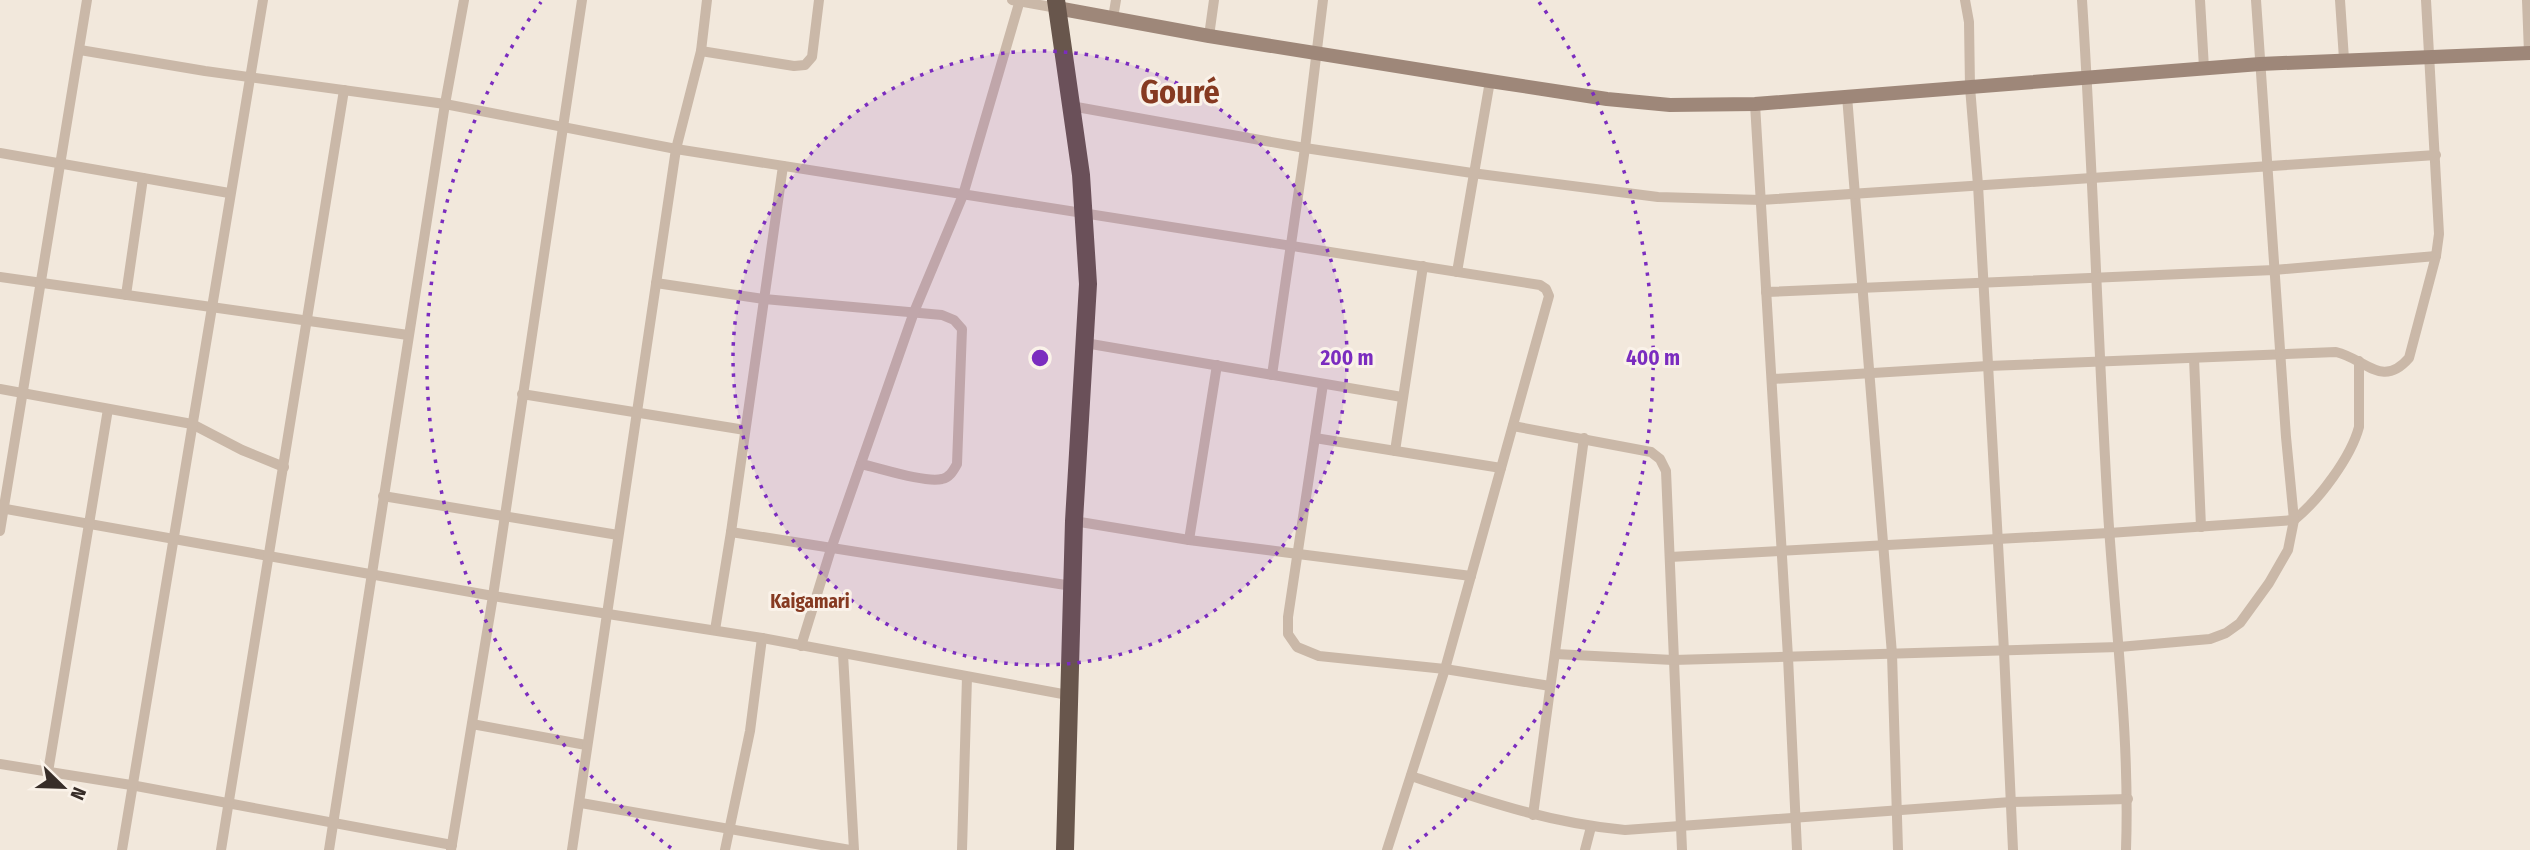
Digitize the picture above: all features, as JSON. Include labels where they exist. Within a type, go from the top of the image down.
[{"type":"highway","points":[[1056,4],[1085,212],[1088,284],[1074,521],[1065,850]]},
{"type":"main road","points":[[1056,4],[1209,36],[1607,99],[1670,105],[1755,104],[2260,64],[2530,53]]},
{"type":"street","points":[[0,531],[87,0]]},
{"type":"street","points":[[122,850],[263,0]]},
{"type":"street","points":[[329,850],[408,335],[464,0]]},
{"type":"street","points":[[0,764],[333,822],[452,847],[493,596],[582,0]]},
{"type":"street","points":[[572,850],[676,149],[701,51],[707,0]]},
{"type":"street","points":[[701,51],[794,66],[805,65],[812,57],[819,0]]},
{"type":"street","points":[[801,646],[831,549],[914,312],[963,195],[1017,0],[1056,4]]},
{"type":"street","points":[[1113,18],[1116,0]]},
{"type":"street","points":[[1209,36],[1214,0]]},
{"type":"street","points":[[1272,375],[1324,0]]},
{"type":"street","points":[[1965,0],[1969,22],[1970,87],[1978,185],[2013,850]]},
{"type":"street","points":[[2082,0],[2109,533],[2126,726],[2126,850]]},
{"type":"street","points":[[2200,0],[2204,68]]},
{"type":"street","points":[[1555,654],[1673,660],[2119,647],[2210,639],[2226,633],[2239,623],[2269,583],[2288,550],[2294,520],[2256,0]]},
{"type":"street","points":[[2340,0],[2344,59]]},
{"type":"street","points":[[1772,379],[1988,366],[2336,352],[2359,361],[2374,371],[2387,373],[2400,368],[2409,358],[2436,256],[2439,233],[2426,0]]},
{"type":"street","points":[[2527,0],[2530,53]]},
{"type":"street","points":[[80,50],[445,104],[676,149],[1540,285],[1546,289],[1549,296],[1445,669],[1387,850]]},
{"type":"street","points":[[1457,272],[1490,81]]},
{"type":"street","points":[[221,850],[344,90]]},
{"type":"street","points":[[1847,96],[1892,654],[1898,850]]},
{"type":"street","points":[[1755,104],[1797,850]]},
{"type":"street","points":[[1071,106],[1305,148],[1658,197],[1761,200],[2436,155]]},
{"type":"street","points":[[1155,135],[1157,122]]},
{"type":"street","points":[[0,153],[229,194]]},
{"type":"street","points":[[715,630],[783,166]]},
{"type":"street","points":[[126,295],[144,178]]},
{"type":"street","points":[[1766,292],[2274,270],[2436,256]]},
{"type":"street","points":[[1395,451],[1423,266]]},
{"type":"street","points":[[0,277],[408,335]]},
{"type":"street","points":[[656,283],[764,299],[942,315],[954,320],[962,329],[957,464],[953,473],[944,479],[930,480],[861,464]]},
{"type":"street","points":[[1085,343],[1402,397]]},
{"type":"street","points":[[2194,358],[2201,527]]},
{"type":"street","points":[[1670,557],[2294,520],[2316,499],[2357,437],[2359,361]]},
{"type":"street","points":[[1189,540],[1217,365]]},
{"type":"street","points":[[1322,384],[1288,617],[1288,634],[1297,647],[1319,656],[1445,669],[1550,686]]},
{"type":"street","points":[[0,390],[191,424],[242,450],[284,467]]},
{"type":"street","points":[[522,394],[746,430]]},
{"type":"street","points":[[48,772],[108,409]]},
{"type":"street","points":[[1513,426],[1651,452],[1660,459],[1666,471],[1682,850]]},
{"type":"street","points":[[1315,438],[1501,468]]},
{"type":"street","points":[[1533,816],[1584,438]]},
{"type":"street","points":[[383,496],[618,535]]},
{"type":"street","points":[[2,508],[370,575],[762,638],[1068,695]]},
{"type":"street","points":[[1074,521],[1189,540],[1471,576]]},
{"type":"street","points":[[731,532],[1072,586]]},
{"type":"street","points":[[724,850],[750,730],[762,638]]},
{"type":"street","points":[[581,803],[852,850],[843,654]]},
{"type":"street","points":[[962,850],[967,677]]},
{"type":"street","points":[[472,724],[586,745]]},
{"type":"street","points":[[1411,776],[1533,816],[1591,827],[1625,830],[2011,802],[2128,799]]},
{"type":"street","points":[[1585,850],[1591,827]]},
{"type":"district","name":"Gouré","points":[[1180,92]]},
{"type":"district","name":"Kaigamari","points":[[810,601]]}]
